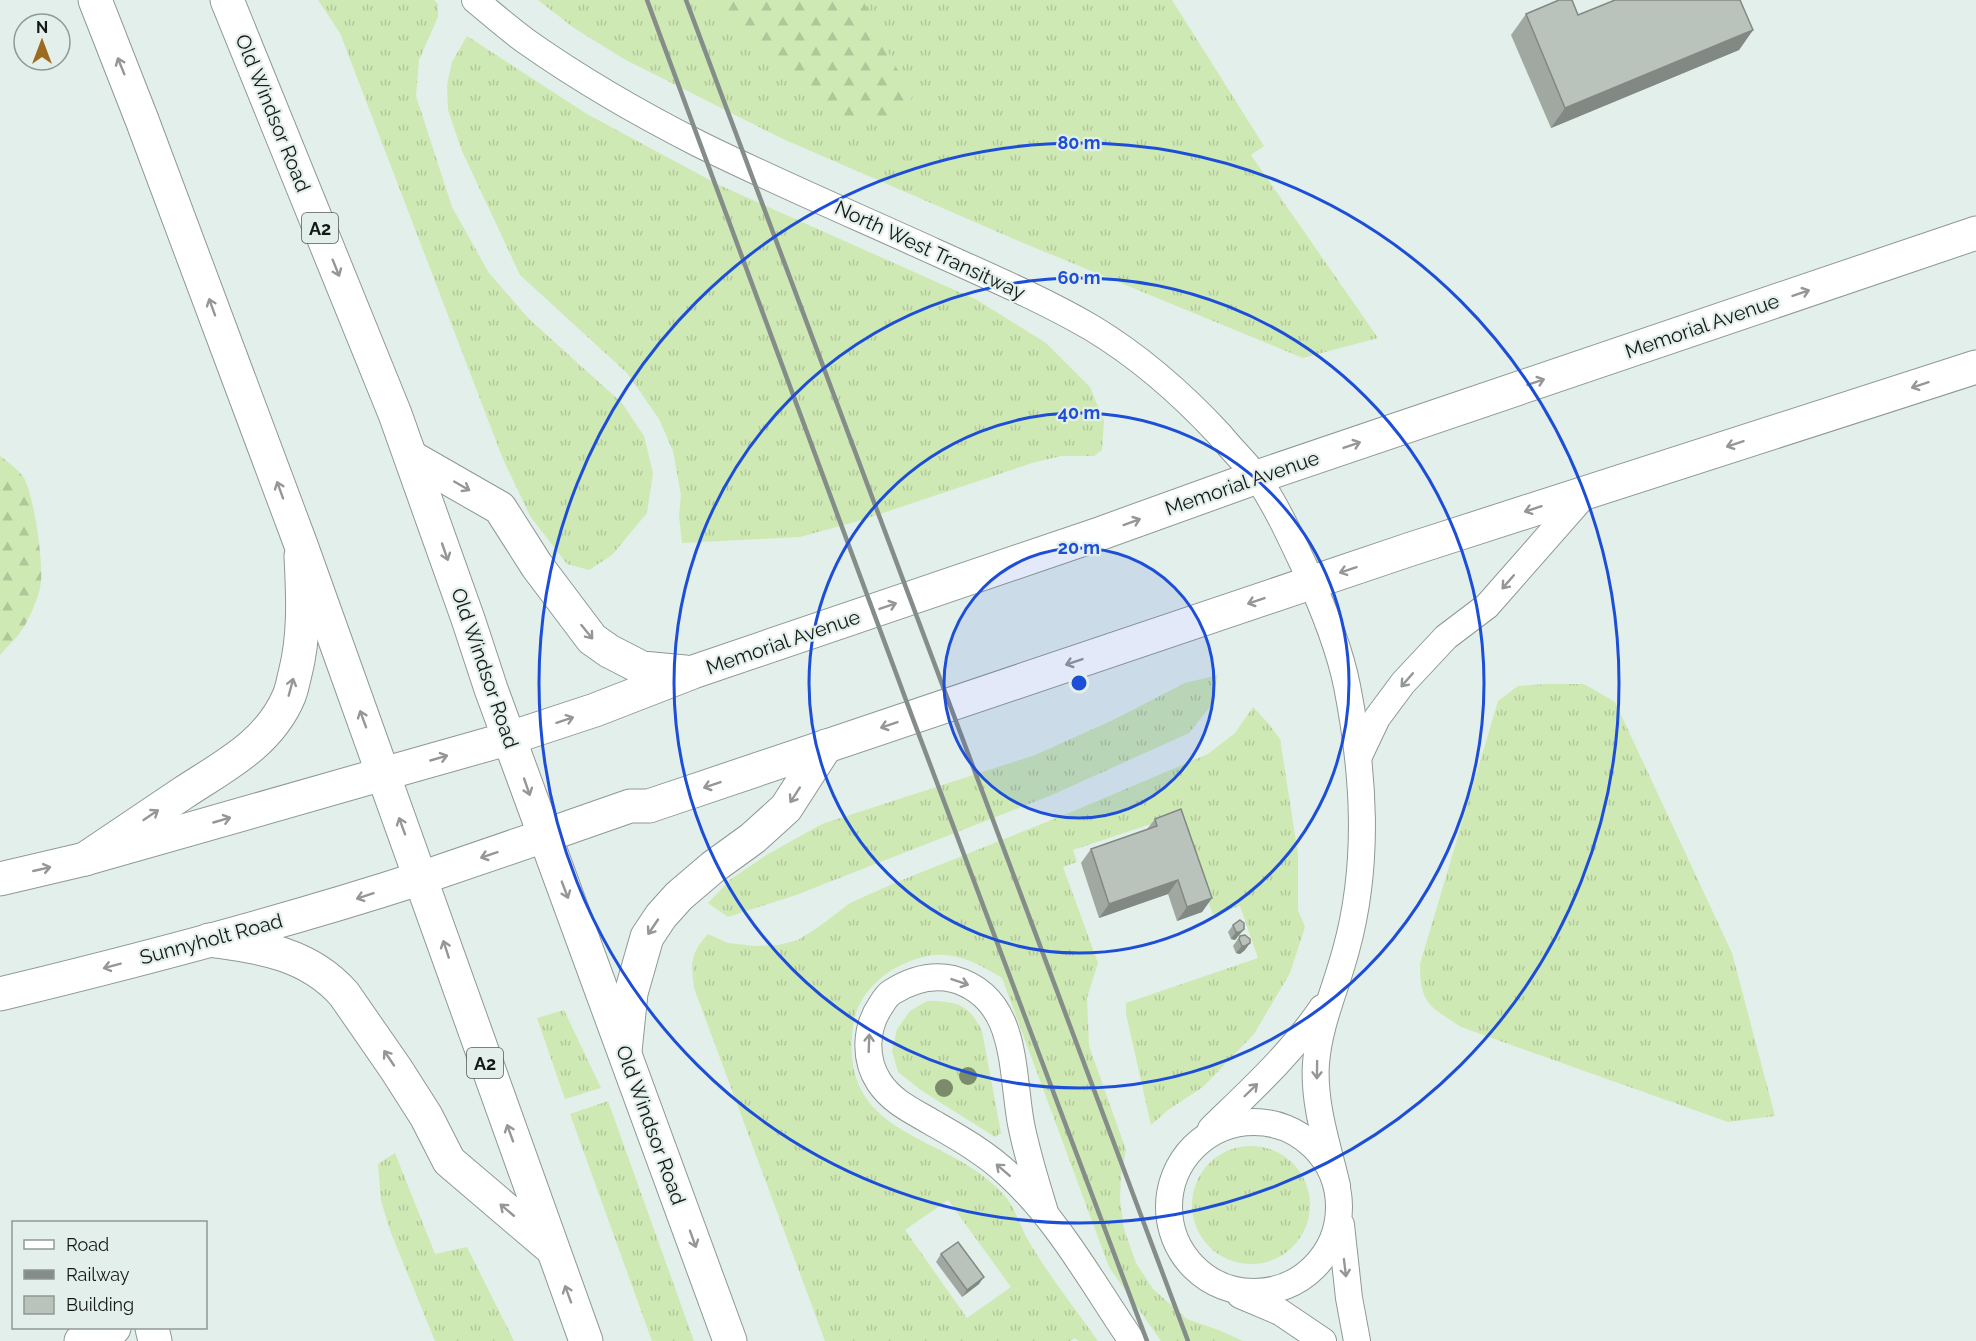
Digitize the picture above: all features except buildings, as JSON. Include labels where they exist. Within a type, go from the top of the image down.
[{"type":"main road","name":"A2","points":[[95,0],[301,545],[586,1341]]},
{"type":"main road","name":"Old Windsor Road","points":[[227,0],[411,457],[544,836],[625,1050],[730,1341]]},
{"type":"main road","name":"Memorial Avenue","points":[[383,774],[510,738],[596,710],[693,672],[1099,534],[1257,477],[1976,233]]},
{"type":"main road","points":[[544,836],[630,806],[649,806],[1312,582],[1976,367]]},
{"type":"main road","points":[[411,457],[500,508],[537,566],[592,639],[609,651],[642,668],[693,672]]},
{"type":"main road","points":[[85,859],[224,768],[271,728],[289,695],[300,654],[304,603],[301,545]]},
{"type":"main road","points":[[625,1050],[631,993],[647,937],[661,916],[679,896],[713,867],[753,838],[786,808],[826,746]]},
{"type":"main road","points":[[0,879],[85,859],[383,774]]},
{"type":"main road","name":"Sunnyholt Road","points":[[0,994],[339,904],[544,836]]},
{"type":"main road","points":[[209,940],[261,947],[301,961],[335,983],[396,1068],[426,1116],[449,1161],[551,1248]]},
{"type":"main road","points":[[81,1341],[111,1329]]},
{"type":"lane","name":"North West Transitway","points":[[475,0],[527,42],[615,98],[699,143],[1059,310],[1096,331],[1168,383],[1257,477],[1281,518],[1312,582],[1337,650],[1346,680],[1359,756]]},
{"type":"lane","points":[[1357,1341],[1345,1270],[1339,1198],[1317,1093],[1316,1064],[1332,993],[1347,949],[1357,898],[1362,805],[1359,756],[1377,718],[1403,683],[1446,637],[1487,606],[1588,491]]},
{"type":"lane","points":[[1045,1212],[1029,1162],[1007,1037],[999,1012],[984,994],[966,983],[944,977],[923,978],[903,985],[888,994],[870,1030],[868,1048],[870,1063],[888,1095],[985,1155],[1007,1173],[1045,1212],[1132,1341]]},
{"type":"lane","points":[[1323,1341],[1280,1312],[1221,1287],[1203,1276],[1187,1261],[1176,1243],[1169,1223],[1168,1202],[1171,1181],[1181,1161],[1194,1145],[1286,1055],[1308,1029],[1332,993]]},
{"type":"lane","points":[[1194,1145],[1211,1132],[1231,1124],[1252,1121],[1273,1123],[1295,1131],[1314,1146],[1329,1164],[1339,1198],[1336,1233],[1326,1254],[1310,1272],[1290,1284],[1268,1291],[1244,1292],[1221,1287]]},
{"type":"green space","points":[[318,0],[434,0],[438,4],[438,17],[419,60],[416,96],[452,207],[489,273],[529,319],[622,403],[644,436],[653,473],[647,513],[612,555],[589,570],[567,564],[530,516],[503,459],[340,33]]},
{"type":"green space","points":[[538,0],[1172,0],[1264,146],[1251,155],[1378,338],[1303,358],[1021,242],[783,139],[624,59],[574,28]]},
{"type":"green space","points":[[705,0],[863,0],[912,96],[908,113],[887,128],[845,116],[810,94],[723,20]]},
{"type":"green space","points":[[467,36],[587,114],[719,185],[977,300],[1046,343],[1090,387],[1104,421],[1102,450],[1094,456],[1061,456],[1032,463],[862,520],[800,537],[682,543],[679,516],[681,495],[673,451],[659,419],[627,373],[520,275],[462,151],[448,110],[447,85],[452,62]]},
{"type":"green space","points":[[0,456],[19,472],[28,487],[38,532],[41,578],[34,607],[27,621],[20,633],[0,655]]},
{"type":"green space","points":[[1218,675],[1210,707],[1189,733],[1052,795],[796,895],[728,917],[708,903],[731,879],[768,854],[822,824],[1035,755],[1113,720],[1185,683]]},
{"type":"green space","points":[[1584,684],[1615,702],[1732,953],[1775,1116],[1728,1122],[1461,1027],[1434,1009],[1425,996],[1420,978],[1420,964],[1498,701],[1518,686]]},
{"type":"green space","points":[[1253,707],[1280,739],[1298,854],[1298,910],[1305,927],[1290,973],[1254,1034],[1203,1087],[1168,1110],[1151,1125],[1126,1014],[1126,1003],[1258,958],[1240,906],[1213,915],[1178,815],[1073,850],[1077,862],[1063,867],[1098,963],[1087,998],[1089,1046],[1126,1150],[1121,1175],[1120,1200],[1124,1229],[1136,1263],[1153,1289],[1187,1319],[1243,1341],[1161,1341],[1109,1267],[1002,978],[959,957],[937,955],[913,960],[892,970],[873,985],[860,1004],[853,1027],[853,1064],[863,1092],[880,1113],[902,1130],[956,1158],[982,1175],[1005,1196],[1036,1253],[1098,1341],[1078,1341],[1075,1338],[1070,1341],[825,1341],[694,988],[692,965],[698,947],[708,934],[728,943],[755,946],[778,945],[798,940],[850,903],[1208,754],[1235,733]],"holes":[[[948,1200],[1011,1287],[967,1318],[905,1230]]]},
{"type":"green space","points":[[927,1001],[954,1003],[960,1006],[972,1015],[982,1031],[1001,1133],[995,1137],[922,1091],[898,1072],[892,1051],[897,1029],[910,1011]]},
{"type":"green space","points":[[564,1010],[601,1088],[565,1099],[537,1018]]},
{"type":"green space","points":[[608,1101],[694,1341],[652,1341],[570,1114]]},
{"type":"green space","points":[[1251,1146],[1274,1151],[1293,1163],[1305,1182],[1310,1205],[1305,1228],[1293,1247],[1274,1259],[1251,1264],[1228,1259],[1209,1247],[1197,1228],[1192,1205],[1197,1182],[1209,1163],[1228,1151]]},
{"type":"green space","points":[[395,1153],[435,1254],[467,1247],[514,1341],[435,1341],[391,1233],[381,1201],[378,1164]]},
{"type":"railway","points":[[647,0],[913,719],[1147,1341]]},
{"type":"railway","points":[[686,0],[1188,1341]]}]
